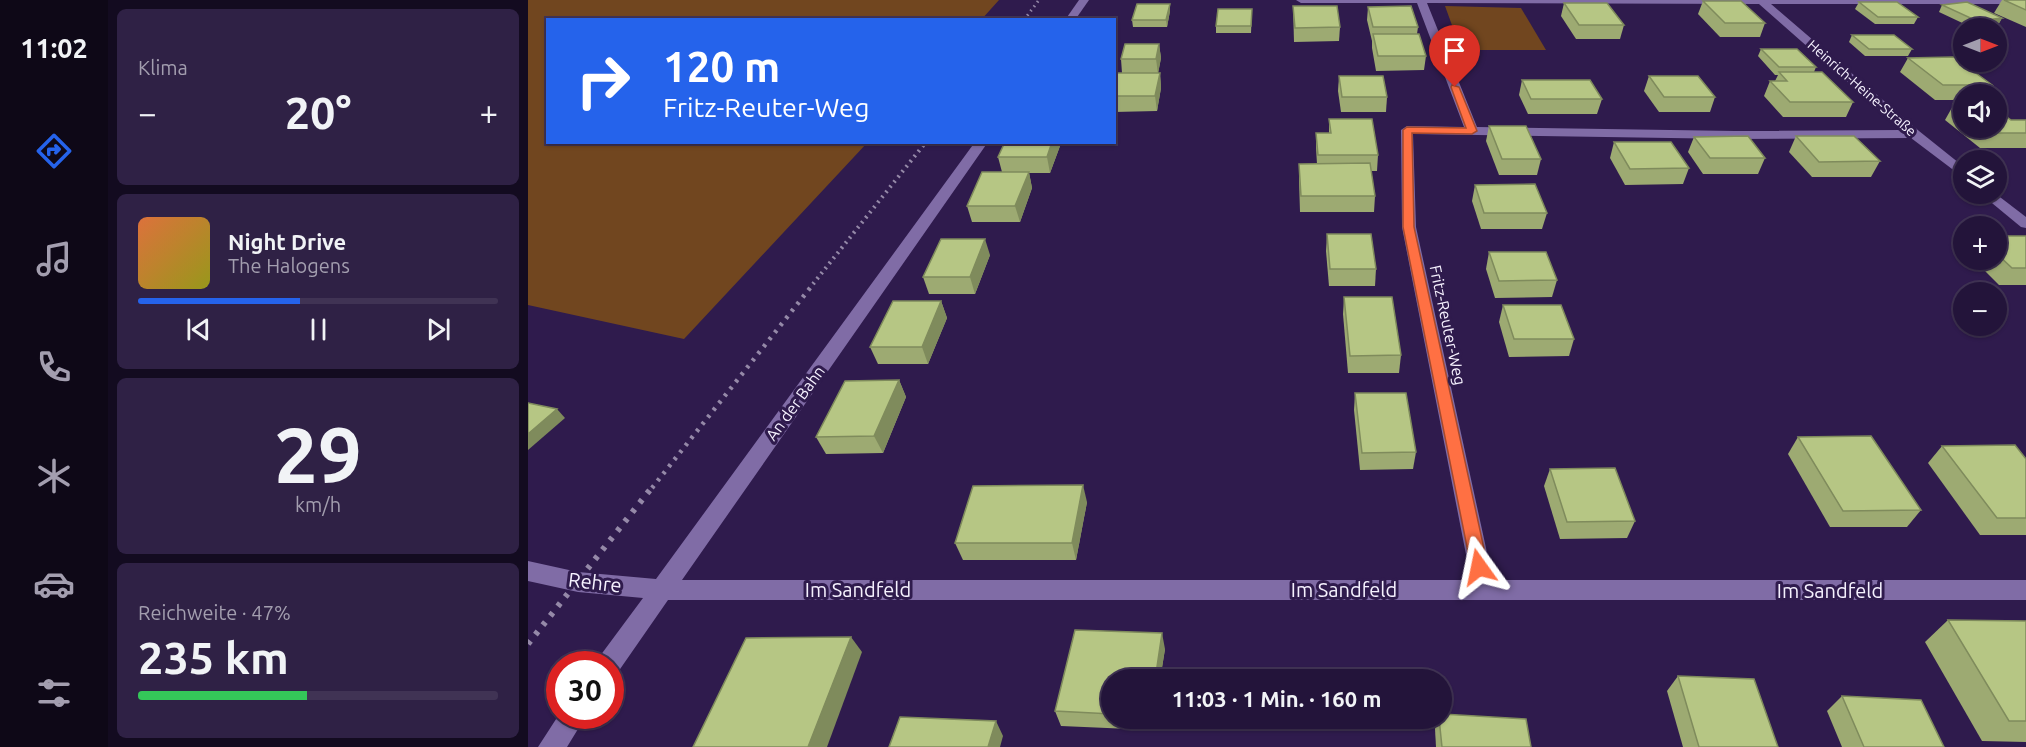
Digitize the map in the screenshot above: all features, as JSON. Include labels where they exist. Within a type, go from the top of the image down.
[{"type":"street","points":[[1071,18],[1084,0]]},
{"type":"street","points":[[1301,0],[2026,1]]},
{"type":"street","points":[[1421,0],[1472,131]]},
{"type":"street","name":"Heinrich-Heine-Straße","points":[[1763,1],[1914,134],[1953,165]]},
{"type":"street","name":"Fritz-Reuter-Weg","points":[[1484,589],[1409,227],[1407,130],[1735,135],[1914,134]]},
{"type":"street","name":"An der Bahn","points":[[618,651],[981,144]]},
{"type":"street","points":[[2001,204],[2026,224]]},
{"type":"street","name":"Rehre","points":[[528,571],[578,582],[662,590]]},
{"type":"street","name":"Im Sandfeld","points":[[662,590],[2026,590]]},
{"type":"street","points":[[551,747],[564,729]]},
{"type":"shaded area","points":[[528,0],[999,0],[983,18],[546,18],[546,144],[866,144],[684,339],[528,305]]},
{"type":"shaded area","points":[[1445,6],[1521,8],[1546,50],[1461,50]]},
{"type":"building","points":[[2004,0],[2026,0],[2026,10]]},
{"type":"building","points":[[1703,1],[1741,1],[1765,23],[1725,23]]},
{"type":"building","points":[[1859,2],[1897,2],[1918,17],[1878,17]]},
{"type":"building","points":[[1967,2],[2002,18],[1970,18],[1942,5]]},
{"type":"building","points":[[1564,3],[1607,3],[1624,25],[1579,25]]},
{"type":"building","points":[[1137,4],[1170,4],[1166,20],[1132,20]]},
{"type":"building","points":[[1293,6],[1337,6],[1340,27],[1295,28]]},
{"type":"building","points":[[1411,6],[1418,27],[1373,27],[1368,7]]},
{"type":"building","points":[[1218,9],[1252,9],[1251,26],[1216,26]]},
{"type":"building","points":[[1373,34],[1419,34],[1426,56],[1378,56]]},
{"type":"building","points":[[1852,35],[1894,35],[1912,49],[1869,49]]},
{"type":"building","points":[[1125,44],[1159,44],[1156,59],[1121,59]]},
{"type":"building","points":[[1761,49],[1797,49],[1816,67],[1779,67]]},
{"type":"building","points":[[1953,57],[1953,72],[1974,72],[1991,84],[1943,85],[1908,58]]},
{"type":"building","points":[[1779,72],[1822,72],[1853,102],[1790,102],[1770,81],[1787,81]]},
{"type":"building","points":[[1116,73],[1160,73],[1155,96],[1116,96]]},
{"type":"building","points":[[1339,76],[1383,76],[1387,97],[1342,97]]},
{"type":"building","points":[[1649,76],[1698,76],[1715,97],[1664,97]]},
{"type":"building","points":[[1522,80],[1590,80],[1602,99],[1531,99]]},
{"type":"building","points":[[2007,117],[2011,120],[2026,120],[2026,133],[2007,133]]},
{"type":"building","points":[[1329,119],[1372,119],[1378,155],[1318,155],[1316,133],[1331,133]]},
{"type":"building","points":[[1489,126],[1526,126],[1541,159],[1502,159]]},
{"type":"building","points":[[1748,136],[1765,158],[1710,158],[1694,137]]},
{"type":"building","points":[[1796,136],[1854,136],[1880,161],[1819,162]]},
{"type":"building","points":[[1614,142],[1671,142],[1689,168],[1630,169]]},
{"type":"building","points":[[1004,144],[1051,144],[1047,157],[998,157]]},
{"type":"building","points":[[1370,163],[1375,196],[1301,196],[1299,164]]},
{"type":"building","points":[[982,172],[1029,172],[1015,206],[967,206]]},
{"type":"building","points":[[1535,184],[1547,213],[1484,213],[1475,185]]},
{"type":"building","points":[[1327,234],[1371,234],[1376,269],[1330,269]]},
{"type":"building","points":[[2007,236],[2026,236],[2026,268],[2012,268],[2007,263]]},
{"type":"building","points":[[941,239],[985,239],[970,277],[923,277]]},
{"type":"building","points":[[1489,252],[1546,252],[1557,280],[1499,281]]},
{"type":"building","points":[[1344,297],[1392,297],[1401,355],[1350,356]]},
{"type":"building","points":[[893,301],[941,301],[922,347],[870,347]]},
{"type":"building","points":[[1503,305],[1561,305],[1574,339],[1514,339]]},
{"type":"building","points":[[899,380],[874,436],[816,437],[845,381]]},
{"type":"building","points":[[1355,393],[1406,393],[1416,452],[1362,453]]},
{"type":"building","points":[[528,403],[557,409],[528,434]]},
{"type":"building","points":[[1871,436],[1921,510],[1843,511],[1798,437]]},
{"type":"building","points":[[2015,445],[2026,459],[2026,518],[1997,518],[1942,446]]},
{"type":"building","points":[[1615,468],[1635,521],[1567,522],[1550,469]]},
{"type":"building","points":[[1083,485],[1072,543],[955,543],[973,486]]},
{"type":"building","points":[[1948,620],[2026,621],[2026,721],[2009,721]]},
{"type":"building","points":[[1075,630],[1162,633],[1157,669],[1101,669],[1101,713],[1055,711]]},
{"type":"building","points":[[851,637],[808,747],[693,747],[746,638]]},
{"type":"building","points":[[1678,676],[1754,679],[1778,747],[1699,747]]},
{"type":"building","points":[[1842,696],[1921,700],[1944,747],[1864,747]]},
{"type":"building","points":[[1452,715],[1526,719],[1531,747],[1442,747],[1440,729],[1452,729]]},
{"type":"building","points":[[900,717],[996,721],[988,747],[889,747]]},
{"type":"railway","points":[[1026,18],[1039,0]]},
{"type":"railway","points":[[813,284],[924,144]]},
{"type":"railway","points":[[652,488],[814,283]]},
{"type":"railway","points":[[528,644],[653,486]]},
{"type":"route","points":[[1455,87],[1472,131],[1407,130],[1409,227],[1479,567]]}]
